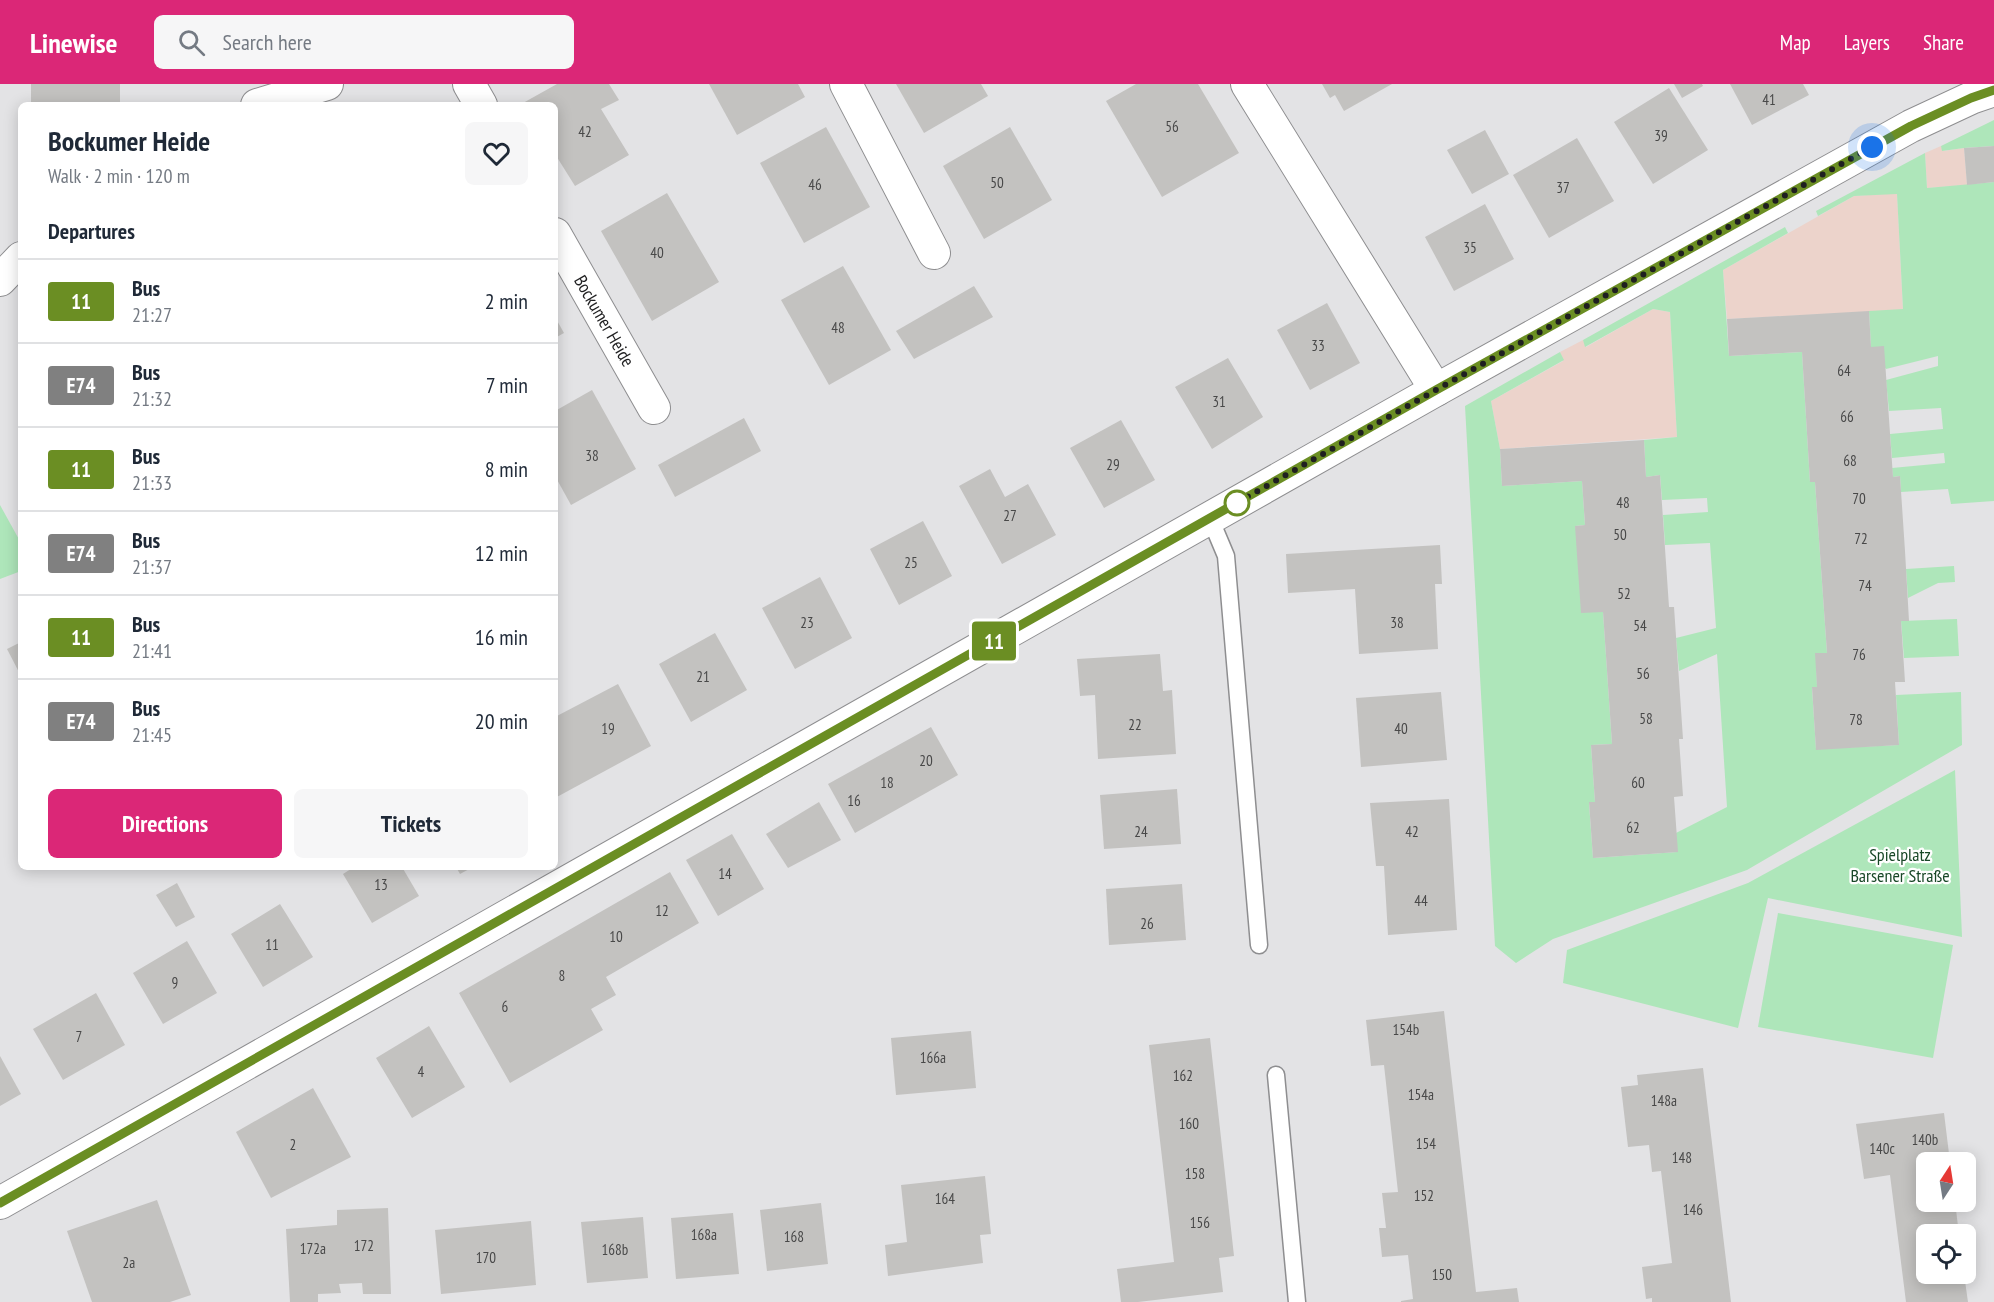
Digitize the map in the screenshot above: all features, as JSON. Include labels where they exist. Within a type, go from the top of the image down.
[{"type":"street","points":[[267,102],[327,84]]},
{"type":"street","points":[[470,84],[479,102]]},
{"type":"street","points":[[846,84],[934,253]]},
{"type":"street","points":[[1247,84],[1436,390]]},
{"type":"street","points":[[0,1203],[1436,390],[1911,126],[1971,98],[1994,90]]},
{"type":"street","name":"Bockumer Heide","points":[[558,239],[654,408]]},
{"type":"street","points":[[0,280],[18,261]]},
{"type":"lane","points":[[1210,518],[1226,556],[1259,945]]},
{"type":"lane","points":[[1276,1075],[1297,1302]]},
{"type":"shaded area","points":[[1941,146],[1943,151],[1964,148],[1967,185],[1927,188],[1925,153]]},
{"type":"shaded area","points":[[1897,193],[1903,310],[1727,319],[1723,270],[1854,196]]},
{"type":"shaded area","points":[[1653,309],[1670,312],[1677,437],[1500,449],[1491,401],[1563,361],[1560,352],[1583,340],[1586,347]]},
{"type":"green space","points":[[1994,120],[1994,146],[1942,151],[1941,146]]},
{"type":"green space","points":[[1925,153],[1927,188],[1994,182],[1994,501],[1951,504],[1948,489],[1901,492],[1900,476],[1893,477],[1892,468],[1945,463],[1944,453],[1892,458],[1890,434],[1943,429],[1941,408],[1889,411],[1886,380],[1938,366],[1938,356],[1886,369],[1871,347],[1869,311],[1903,309],[1897,194],[1854,196],[1818,216],[1816,211]]},
{"type":"green space","points":[[1785,227],[1788,233],[1723,270],[1729,356],[1802,352],[1810,482],[1815,482],[1827,653],[1816,653],[1817,687],[1812,688],[1816,749],[1899,745],[1896,695],[1961,692],[1962,745],[1747,870],[1553,939],[1516,963],[1495,946],[1465,406],[1560,352],[1564,360],[1491,401],[1500,449],[1502,486],[1582,481],[1585,525],[1575,526],[1603,612],[1612,744],[1591,745],[1595,802],[1589,803],[1593,858],[1677,852],[1676,833],[1727,807],[1717,654],[1679,671],[1676,638],[1716,628],[1710,543],[1665,545],[1663,515],[1708,512],[1707,498],[1662,500],[1660,475],[1646,477],[1644,440],[1677,437],[1670,312],[1653,309],[1585,347],[1583,340]]},
{"type":"green space","points":[[0,505],[18,538],[18,572],[0,579]]},
{"type":"green space","points":[[1954,566],[1955,582],[1938,583],[1908,598],[1906,569]]},
{"type":"green space","points":[[1957,619],[1959,656],[1904,658],[1901,621]]},
{"type":"green space","name":"Spielplatz Barsener Straße","points":[[1955,770],[1962,937],[1768,898],[1738,1028],[1563,983],[1567,950],[1748,883]]},
{"type":"green space","points":[[1778,913],[1953,945],[1933,1058],[1758,1027]]},
{"type":"building","points":[[31,84],[120,84],[120,102],[31,102]]},
{"type":"building","points":[[557,84],[609,84],[619,100],[601,109],[629,155],[575,186],[558,159],[558,102],[525,102]]},
{"type":"building","points":[[709,84],[798,84],[805,97],[737,135]]},
{"type":"building","points":[[896,84],[981,84],[988,96],[924,133]]},
{"type":"building","points":[[1136,84],[1198,84],[1239,153],[1162,197],[1106,101]]},
{"type":"building","points":[[1322,84],[1392,84],[1344,111],[1335,95],[1330,98]]},
{"type":"building","points":[[1674,84],[1702,84],[1703,86],[1682,98]]},
{"type":"building","points":[[1730,84],[1803,84],[1809,95],[1752,125]]},
{"type":"building","points":[[1669,88],[1708,150],[1653,184],[1614,122]]},
{"type":"building","points":[[826,127],[870,207],[804,243],[760,163]]},
{"type":"building","points":[[1010,127],[1052,200],[984,239],[943,166]]},
{"type":"building","points":[[1485,130],[1509,174],[1472,194],[1447,150]]},
{"type":"building","points":[[1577,138],[1614,201],[1549,238],[1513,175]]},
{"type":"building","points":[[1994,146],[1994,182],[1967,185],[1964,148]]},
{"type":"building","points":[[667,193],[719,282],[652,321],[601,231]]},
{"type":"building","points":[[1485,204],[1514,259],[1454,291],[1425,237]]},
{"type":"building","points":[[843,266],[891,350],[829,385],[781,300]]},
{"type":"building","points":[[974,286],[993,317],[914,359],[896,331]]},
{"type":"building","points":[[1327,303],[1360,363],[1310,390],[1277,330]]},
{"type":"building","points":[[1869,311],[1871,347],[1884,346],[1893,477],[1900,476],[1909,621],[1901,621],[1905,682],[1895,682],[1899,745],[1816,750],[1812,687],[1817,687],[1815,653],[1827,653],[1815,482],[1810,482],[1802,352],[1729,356],[1727,319]]},
{"type":"building","points":[[558,322],[564,333],[558,336]]},
{"type":"building","points":[[1228,358],[1263,417],[1212,449],[1175,387]]},
{"type":"building","points":[[592,390],[636,469],[571,505],[558,481],[558,409]]},
{"type":"building","points":[[744,418],[761,451],[675,497],[658,465]]},
{"type":"building","points":[[1121,420],[1155,480],[1104,508],[1070,448]]},
{"type":"building","points":[[1644,440],[1646,477],[1660,475],[1669,607],[1674,607],[1683,739],[1679,739],[1683,796],[1674,797],[1678,852],[1593,858],[1589,802],[1595,802],[1591,745],[1612,744],[1603,612],[1581,613],[1575,526],[1585,525],[1582,481],[1502,486],[1500,449]]},
{"type":"building","points":[[990,469],[1005,497],[1028,484],[1056,535],[1002,564],[959,486]]},
{"type":"building","points":[[923,521],[952,576],[899,605],[870,549]]},
{"type":"building","points":[[1440,545],[1442,584],[1435,584],[1438,649],[1359,654],[1355,589],[1288,593],[1286,554]]},
{"type":"building","points":[[820,577],[852,638],[795,669],[762,608]]},
{"type":"building","points":[[715,633],[747,690],[691,722],[659,664]]},
{"type":"building","points":[[18,644],[18,670],[7,649]]},
{"type":"building","points":[[1160,654],[1163,691],[1172,690],[1176,754],[1098,759],[1095,695],[1080,696],[1077,659]]},
{"type":"building","points":[[618,684],[651,746],[558,796],[558,715]]},
{"type":"building","points":[[1441,692],[1447,760],[1361,767],[1356,698]]},
{"type":"building","points":[[931,727],[958,775],[855,833],[828,784]]},
{"type":"building","points":[[1177,789],[1181,844],[1104,849],[1100,795]]},
{"type":"building","points":[[1449,799],[1457,930],[1388,935],[1384,866],[1376,866],[1370,803]]},
{"type":"building","points":[[819,802],[841,840],[788,868],[766,834]]},
{"type":"building","points":[[732,834],[764,889],[718,916],[686,860]]},
{"type":"building","points":[[349,870],[404,870],[419,896],[372,923],[343,874]]},
{"type":"building","points":[[670,872],[699,923],[606,977],[616,995],[591,1009],[603,1030],[510,1083],[459,993]]},
{"type":"building","points":[[177,883],[195,917],[176,927],[156,895]]},
{"type":"building","points":[[1182,884],[1186,940],[1109,945],[1106,889]]},
{"type":"building","points":[[280,904],[313,957],[263,987],[231,934]]},
{"type":"building","points":[[187,941],[217,993],[163,1024],[133,973]]},
{"type":"building","points":[[96,993],[125,1045],[63,1080],[33,1029]]},
{"type":"building","points":[[1444,1011],[1476,1292],[1517,1288],[1519,1302],[1401,1302],[1413,1299],[1408,1255],[1382,1257],[1379,1228],[1386,1228],[1382,1193],[1398,1192],[1384,1065],[1371,1066],[1366,1020]]},
{"type":"building","points":[[429,1026],[465,1087],[412,1118],[376,1058]]},
{"type":"building","points":[[971,1031],[976,1088],[896,1095],[891,1038]]},
{"type":"building","points":[[1210,1038],[1234,1256],[1219,1258],[1223,1292],[1121,1302],[1117,1269],[1174,1262],[1149,1045]]},
{"type":"building","points":[[0,1056],[21,1094],[0,1106]]},
{"type":"building","points":[[1703,1068],[1731,1302],[1652,1302],[1652,1298],[1646,1299],[1642,1267],[1672,1263],[1661,1171],[1652,1172],[1649,1145],[1628,1147],[1621,1087],[1638,1085],[1637,1075]]},
{"type":"building","points":[[313,1088],[351,1157],[271,1198],[236,1132]]},
{"type":"building","points":[[1944,1113],[1949,1152],[1916,1152],[1916,1212],[1956,1212],[1958,1224],[1916,1224],[1916,1284],[1965,1284],[1968,1302],[1906,1302],[1890,1175],[1864,1179],[1856,1124]]},
{"type":"building","points":[[985,1176],[991,1234],[980,1235],[983,1263],[888,1276],[885,1245],[907,1242],[901,1185]]},
{"type":"building","points":[[157,1200],[191,1295],[170,1302],[92,1302],[67,1231]]},
{"type":"building","points":[[821,1203],[828,1264],[767,1271],[760,1210]]},
{"type":"building","points":[[388,1208],[391,1294],[363,1294],[362,1283],[339,1284],[341,1293],[318,1294],[318,1302],[290,1302],[286,1229],[337,1225],[337,1210]]},
{"type":"building","points":[[733,1213],[739,1274],[676,1279],[671,1218]]},
{"type":"building","points":[[643,1217],[648,1278],[587,1283],[581,1222]]},
{"type":"building","points":[[531,1221],[536,1285],[441,1294],[435,1230]]},
{"type":"bus line","name":"11","points":[[0,1203],[1436,390],[1911,126],[1971,98],[1994,90]]},
{"type":"route","points":[[1237,503],[1233,505],[1872,147]]}]
